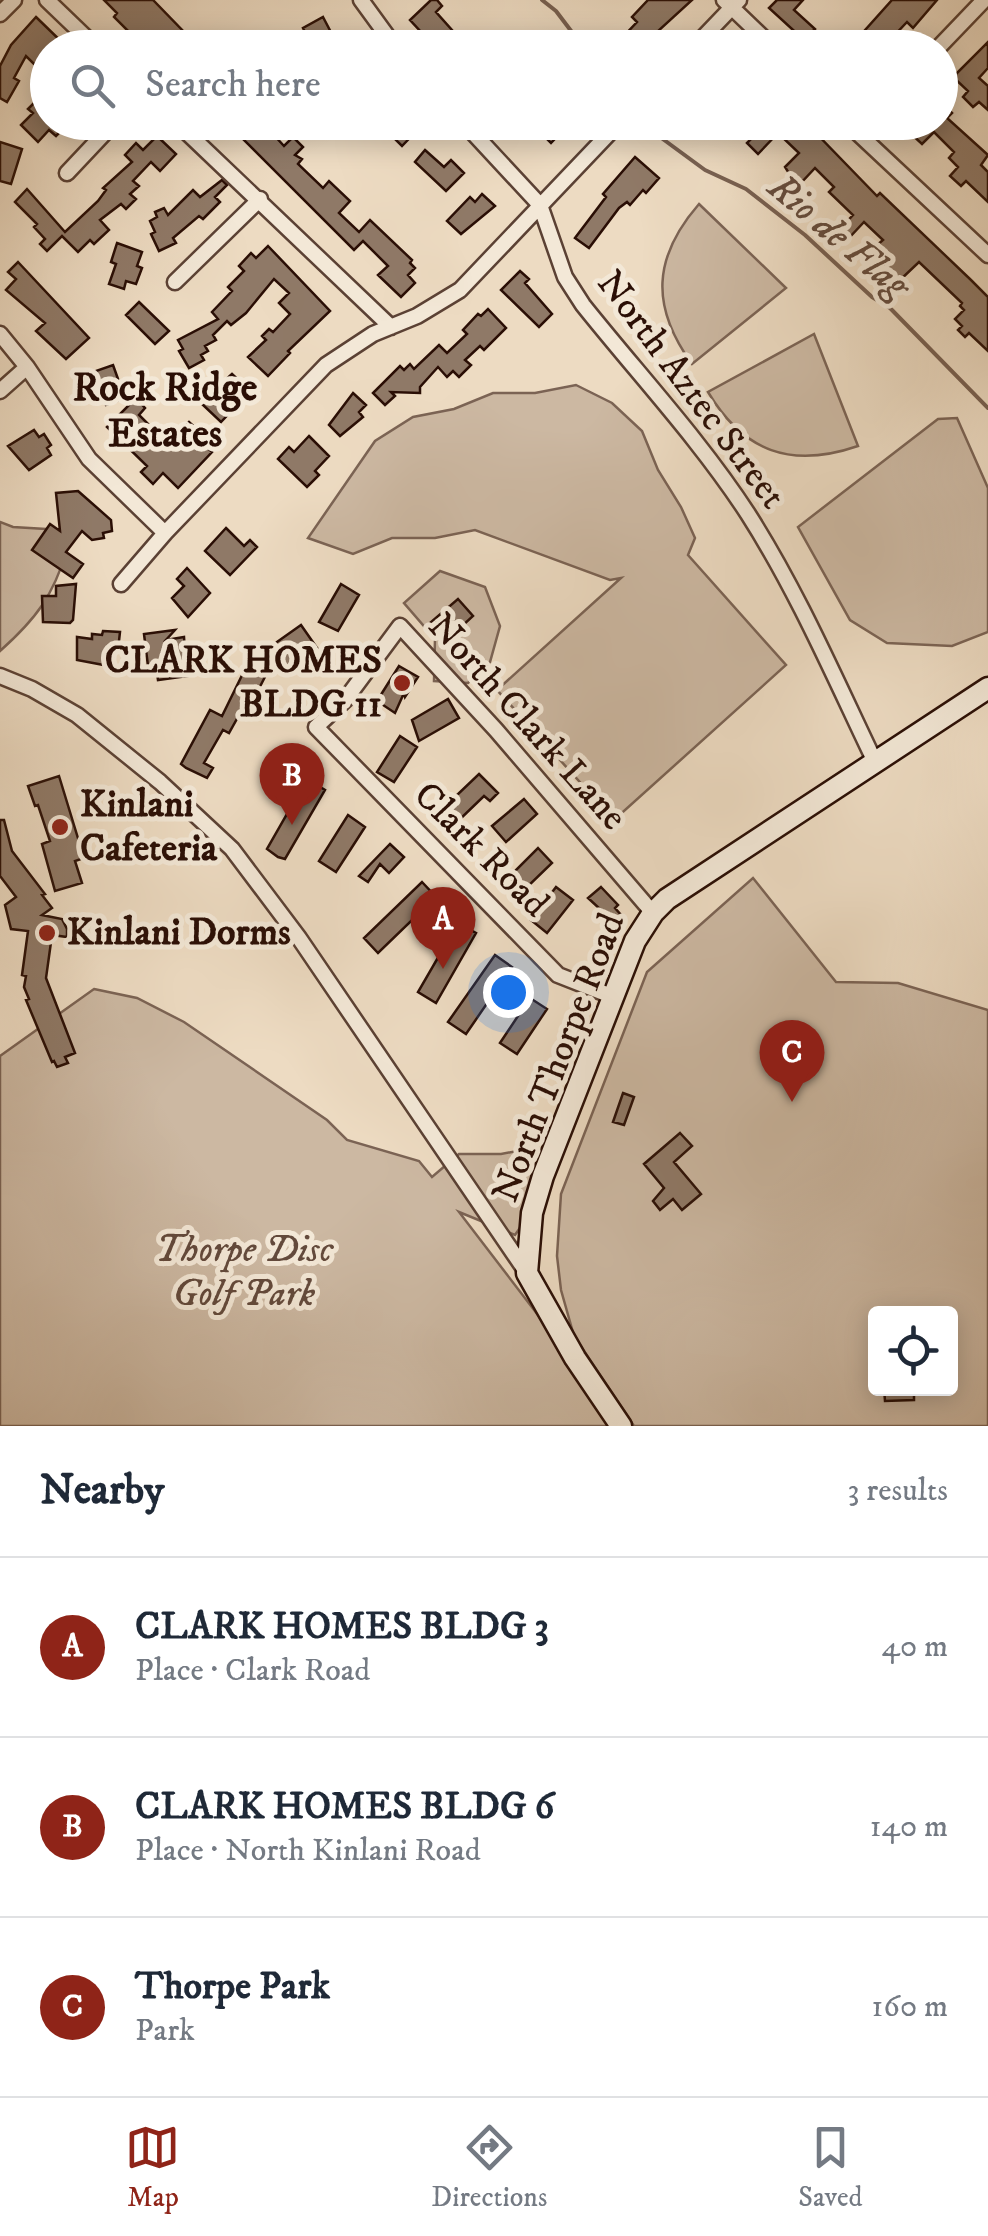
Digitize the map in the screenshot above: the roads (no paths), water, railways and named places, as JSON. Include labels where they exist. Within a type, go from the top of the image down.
[{"type":"street","points":[[0,14],[14,0]]},
{"type":"street","points":[[47,0],[78,30]]},
{"type":"street","points":[[361,0],[383,30]]},
{"type":"street","points":[[708,30],[731,3],[757,30]]},
{"type":"street","points":[[957,30],[984,4]]},
{"type":"street","points":[[66,172],[97,140]]},
{"type":"street","points":[[196,140],[391,327]]},
{"type":"street","name":"North Aztec Street","points":[[480,140],[540,205],[565,277],[583,305],[723,478],[760,533],[876,764]]},
{"type":"street","points":[[121,584],[326,364],[373,334],[460,290],[603,140]]},
{"type":"street","points":[[870,140],[988,256]]},
{"type":"street","points":[[175,282],[260,199]]},
{"type":"street","points":[[0,334],[27,366],[89,459],[165,533]]},
{"type":"street","points":[[0,390],[27,366]]},
{"type":"street","name":"North Clark Lane","points":[[316,727],[345,700],[400,626],[496,730],[652,913]]},
{"type":"street","points":[[0,676],[32,689],[77,716],[160,782],[232,850],[299,938],[527,1273],[575,1358],[621,1426]]},
{"type":"street","name":"North Thorpe Road","points":[[527,1273],[532,1214],[542,1176],[635,942],[652,913],[988,688]]},
{"type":"street","name":"Clark Road","points":[[316,727],[558,975],[614,998]]},
{"type":"waterway","name":"Rio de Flag","points":[[542,0],[570,30]]},
{"type":"waterway","name":"Rio de Flag","points":[[664,140],[705,170],[746,189],[805,235],[872,297],[890,308],[988,408]]},
{"type":"place","name":"CLARK HOMES BLDG 11","points":[[402,683]]},
{"type":"place","name":"CLARK HOMES BLDG 6","points":[[292,825]]},
{"type":"place","name":"Kinlani Cafeteria","points":[[60,827]]},
{"type":"place","name":"Kinlani Dorms","points":[[47,933]]},
{"type":"place","name":"CLARK HOMES BLDG 3","points":[[443,969]]},
{"type":"place","name":"Thorpe Park","points":[[792,1102]]},
{"type":"district","name":"Rock Ridge Estates","points":[[165,412]]},
{"type":"park label","name":"Thorpe Disc Golf Park","points":[[244,1272]]}]
